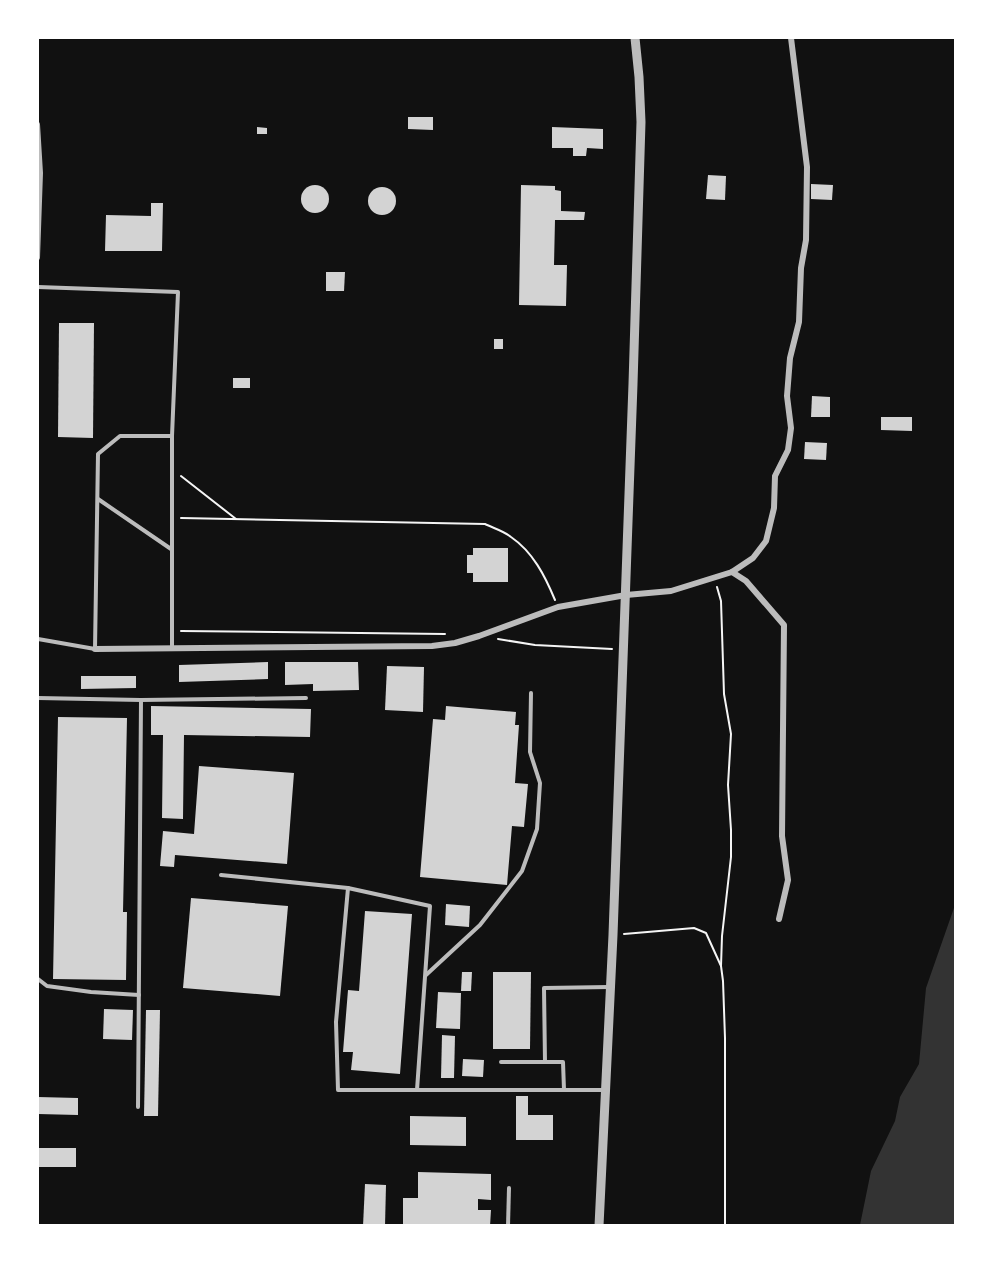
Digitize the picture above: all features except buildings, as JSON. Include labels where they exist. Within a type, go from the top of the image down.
[{"type":"street","points":[[599,1226],[626,595],[641,122],[635,38]]},
{"type":"street","points":[[95,649],[432,646],[455,643],[558,607],[626,595],[671,591],[732,572],[753,558],[766,541],[774,508],[775,476],[788,450],[791,428],[787,396],[790,358],[799,322],[799,290],[806,240],[807,166],[791,38]]},
{"type":"street","points":[[732,572],[746,581],[784,625],[782,836],[788,880],[779,919]]},
{"type":"lane","points":[[38,124],[41,173],[38,258]]},
{"type":"lane","points":[[38,287],[178,292],[172,436],[172,649]]},
{"type":"lane","points":[[38,639],[95,649],[98,454],[120,436],[172,436]]},
{"type":"lane","points":[[98,498],[172,549]]},
{"type":"lane","points":[[425,975],[480,926],[522,871],[537,829],[540,783],[530,752],[531,693]]},
{"type":"lane","points":[[38,698],[141,700],[306,698]]},
{"type":"lane","points":[[138,1107],[141,700]]},
{"type":"lane","points":[[221,875],[348,888],[430,906],[417,1090]]},
{"type":"lane","points":[[348,888],[336,1022],[338,1090],[605,1090]]},
{"type":"lane","points":[[38,978],[47,986],[139,995]]},
{"type":"lane","points":[[545,1062],[544,988],[610,987]]},
{"type":"lane","points":[[501,1062],[563,1062],[564,1090]]},
{"type":"lane","points":[[508,1226],[509,1188]]},
{"type":"path","points":[[172,469],[236,519]]},
{"type":"path","points":[[172,518],[485,524],[511,536],[532,556],[543,572],[558,607]]},
{"type":"path","points":[[715,577],[721,601],[724,694],[731,734],[728,785],[731,857],[721,966],[725,1038],[725,1226]]},
{"type":"path","points":[[613,935],[694,928],[706,933],[721,966]]},
{"type":"shaded area","points":[[955,905],[955,1225],[860,1225],[871,1171],[895,1121],[900,1097],[919,1064],[926,988]]}]
